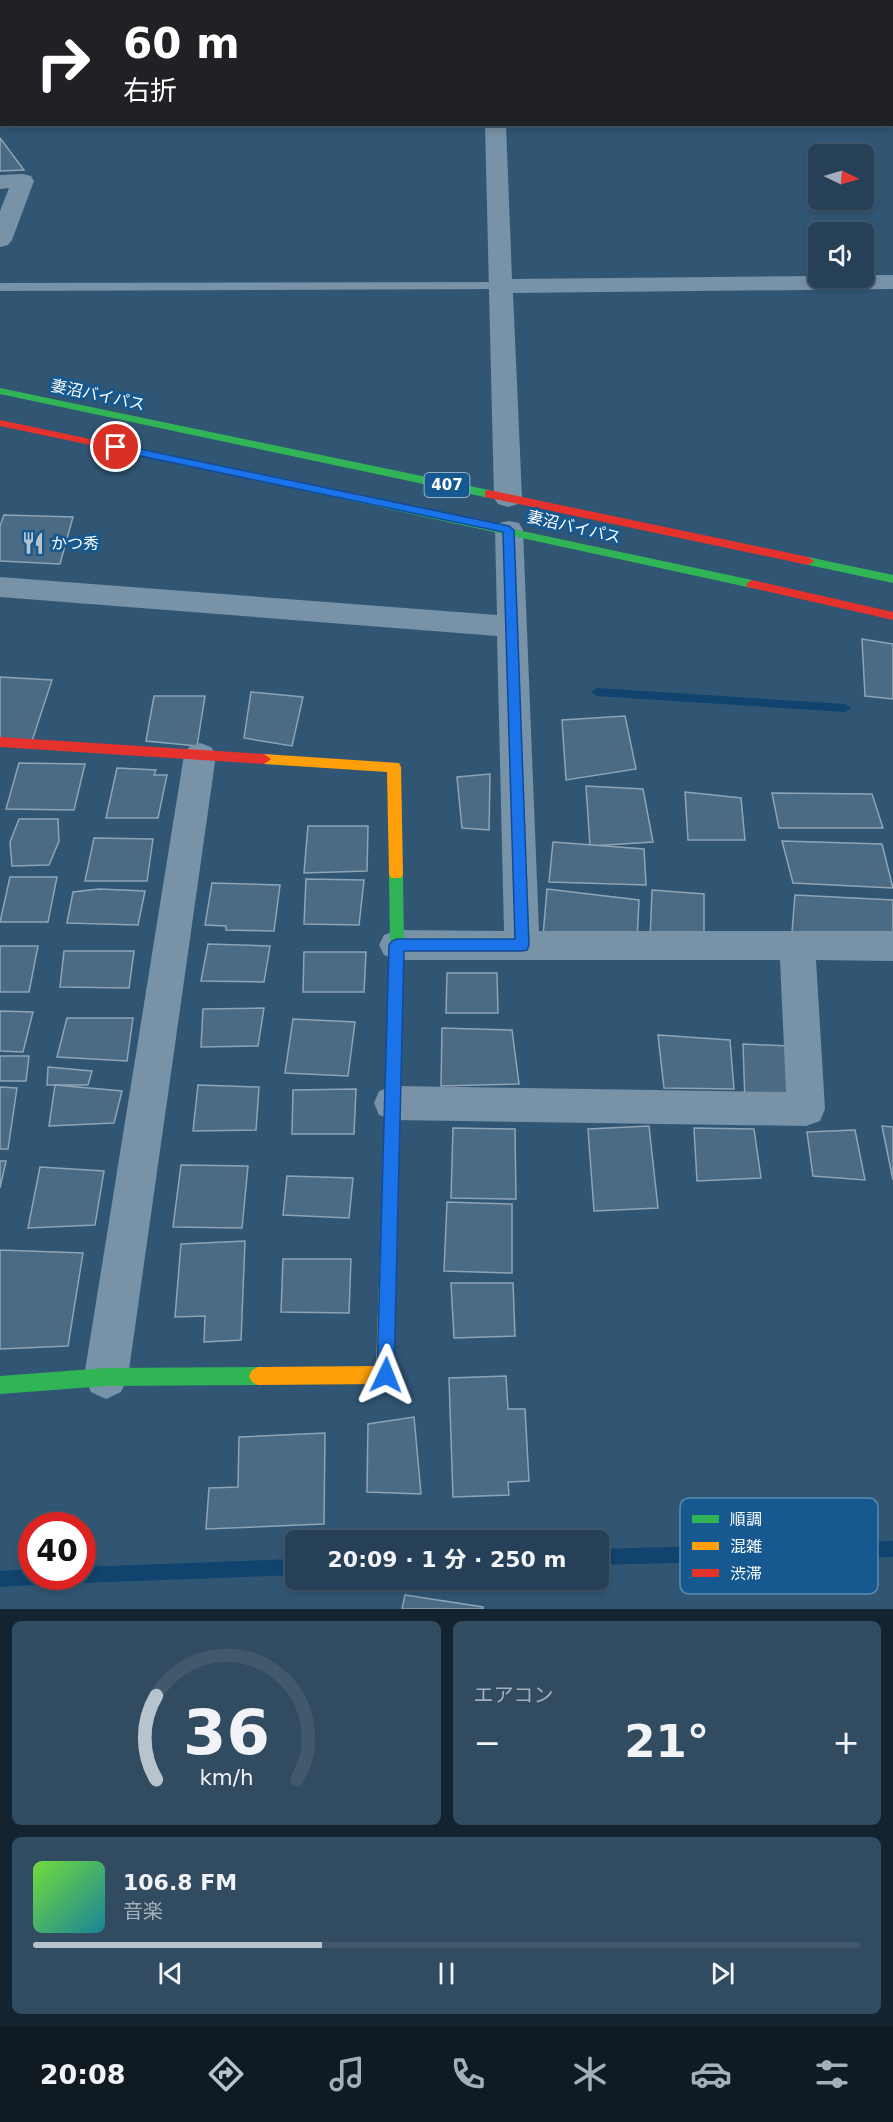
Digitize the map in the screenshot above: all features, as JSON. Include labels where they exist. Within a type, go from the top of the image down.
[{"type":"main road","name":"妻沼バイパス","points":[[0,391],[893,579]]},
{"type":"main road","name":"妻沼バイパス","points":[[0,423],[509,530],[893,616]]},
{"type":"main road","points":[[0,742],[394,767],[397,945],[386,1375],[106,1377],[0,1385]]},
{"type":"street","points":[[495,126],[508,498]]},
{"type":"street","points":[[0,182],[23,181],[0,240]]},
{"type":"street","points":[[500,286],[893,282]]},
{"type":"street","points":[[509,530],[522,945]]},
{"type":"street","points":[[0,586],[512,627]]},
{"type":"street","points":[[106,1377],[200,755]]},
{"type":"street","points":[[397,945],[893,946]]},
{"type":"street","points":[[393,1103],[806,1109],[797,946]]},
{"type":"lane","points":[[0,287],[500,286]]},
{"type":"building","points":[[0,138],[24,170],[0,171]]},
{"type":"building","name":"かつ秀","points":[[4,515],[73,517],[60,564],[0,561],[0,526]]},
{"type":"building","points":[[862,639],[893,644],[893,699],[865,696]]},
{"type":"building","points":[[0,677],[52,680],[32,741],[0,739]]},
{"type":"building","points":[[251,692],[303,697],[292,746],[244,738]]},
{"type":"building","points":[[154,696],[205,696],[197,746],[146,741]]},
{"type":"building","points":[[625,716],[636,769],[566,780],[562,720]]},
{"type":"building","points":[[19,763],[85,764],[74,810],[6,809]]},
{"type":"building","points":[[117,768],[156,770],[154,775],[167,775],[158,818],[106,818]]},
{"type":"building","points":[[490,774],[489,830],[462,828],[457,777]]},
{"type":"building","points":[[586,786],[643,789],[653,842],[590,846]]},
{"type":"building","points":[[685,792],[741,798],[745,840],[688,840]]},
{"type":"building","points":[[772,793],[872,794],[883,828],[779,828]]},
{"type":"building","points":[[19,819],[58,819],[59,841],[49,865],[12,866],[10,842]]},
{"type":"building","points":[[308,826],[368,826],[367,871],[304,873]]},
{"type":"building","points":[[94,838],[153,839],[147,881],[85,881]]},
{"type":"building","points":[[782,841],[882,844],[893,888],[793,883]]},
{"type":"building","points":[[553,842],[644,849],[646,885],[549,882]]},
{"type":"building","points":[[10,877],[57,877],[48,922],[0,922]]},
{"type":"building","points":[[306,879],[364,880],[359,925],[304,924]]},
{"type":"building","points":[[212,883],[280,885],[274,931],[226,930],[226,926],[205,925]]},
{"type":"building","points":[[99,889],[145,891],[138,925],[67,923],[73,892]]},
{"type":"building","points":[[547,889],[639,900],[637,942],[543,936]]},
{"type":"building","points":[[652,890],[704,894],[704,942],[650,942]]},
{"type":"building","points":[[795,895],[893,900],[893,936],[792,932]]},
{"type":"building","points":[[208,944],[270,946],[264,982],[201,981]]},
{"type":"building","points":[[0,946],[38,946],[29,992],[0,992]]},
{"type":"building","points":[[64,951],[134,951],[129,988],[60,987]]},
{"type":"building","points":[[304,952],[366,952],[364,992],[303,992]]},
{"type":"building","points":[[447,973],[497,973],[498,1013],[446,1013]]},
{"type":"building","points":[[264,1008],[258,1046],[201,1047],[203,1009]]},
{"type":"building","points":[[0,1011],[33,1012],[23,1052],[0,1051]]},
{"type":"building","points":[[67,1018],[133,1018],[127,1061],[57,1057]]},
{"type":"building","points":[[293,1019],[355,1022],[348,1076],[285,1073]]},
{"type":"building","points":[[442,1028],[512,1030],[519,1084],[441,1086]]},
{"type":"building","points":[[658,1035],[730,1040],[734,1089],[664,1088]]},
{"type":"building","points":[[743,1044],[789,1046],[795,1094],[745,1102]]},
{"type":"building","points":[[0,1056],[29,1056],[26,1081],[0,1081]]},
{"type":"building","points":[[48,1067],[92,1071],[88,1085],[47,1085]]},
{"type":"building","points":[[55,1085],[122,1091],[114,1123],[49,1126]]},
{"type":"building","points":[[198,1085],[259,1087],[256,1130],[193,1131]]},
{"type":"building","points":[[0,1087],[17,1088],[8,1149],[0,1149]]},
{"type":"building","points":[[356,1089],[354,1134],[292,1134],[293,1090]]},
{"type":"building","points":[[649,1126],[658,1208],[594,1211],[588,1129]]},
{"type":"building","points":[[882,1126],[893,1127],[893,1180]]},
{"type":"building","points":[[453,1128],[515,1129],[516,1199],[451,1198]]},
{"type":"building","points":[[694,1128],[754,1129],[761,1178],[697,1181]]},
{"type":"building","points":[[855,1130],[865,1180],[813,1176],[807,1132]]},
{"type":"building","points":[[0,1161],[6,1161],[0,1188]]},
{"type":"building","points":[[181,1165],[248,1166],[242,1228],[173,1227]]},
{"type":"building","points":[[40,1167],[104,1171],[95,1225],[28,1228]]},
{"type":"building","points":[[287,1176],[353,1178],[349,1218],[283,1215]]},
{"type":"building","points":[[447,1202],[512,1204],[512,1273],[444,1271]]},
{"type":"building","points":[[245,1241],[241,1340],[204,1342],[205,1316],[175,1317],[181,1244]]},
{"type":"building","points":[[0,1250],[83,1253],[68,1346],[0,1349]]},
{"type":"building","points":[[283,1259],[351,1259],[349,1313],[281,1312]]},
{"type":"building","points":[[451,1283],[513,1283],[515,1336],[454,1338]]},
{"type":"building","points":[[506,1376],[508,1409],[525,1409],[529,1481],[508,1482],[509,1495],[453,1497],[449,1378]]},
{"type":"building","points":[[414,1417],[421,1494],[367,1492],[368,1424]]},
{"type":"building","points":[[325,1433],[324,1524],[206,1529],[209,1488],[238,1487],[239,1437]]},
{"type":"building","points":[[405,1595],[483,1607],[483,1609],[402,1609]]},
{"type":"waterway","points":[[597,692],[845,708]]},
{"type":"waterway","points":[[878,1549],[893,1549]]},
{"type":"waterway","points":[[609,1557],[680,1555]]},
{"type":"waterway","points":[[96,1574],[285,1567]]},
{"type":"waterway","points":[[0,1579],[18,1578]]},
{"type":"traffic: fast","points":[[0,391],[489,494]]},
{"type":"traffic: fast","points":[[176,460],[752,584]]},
{"type":"traffic: fast","points":[[808,561],[893,579]]},
{"type":"traffic: fast","points":[[391,1171],[397,945],[396,874]]},
{"type":"traffic: fast","points":[[0,1385],[106,1377],[258,1376]]},
{"type":"traffic: slow","points":[[264,759],[394,767],[396,874]]},
{"type":"traffic: slow","points":[[258,1376],[385,1375],[391,1171]]},
{"type":"traffic: jam","points":[[0,423],[176,460]]},
{"type":"traffic: jam","points":[[489,494],[808,561]]},
{"type":"traffic: jam","points":[[752,584],[893,616]]},
{"type":"traffic: jam","points":[[0,742],[264,759]]},
{"type":"place","name":"かつ秀","points":[[33,543]]},
{"type":"route","points":[[116,447],[509,530],[522,945],[397,945],[386,1375]]}]
